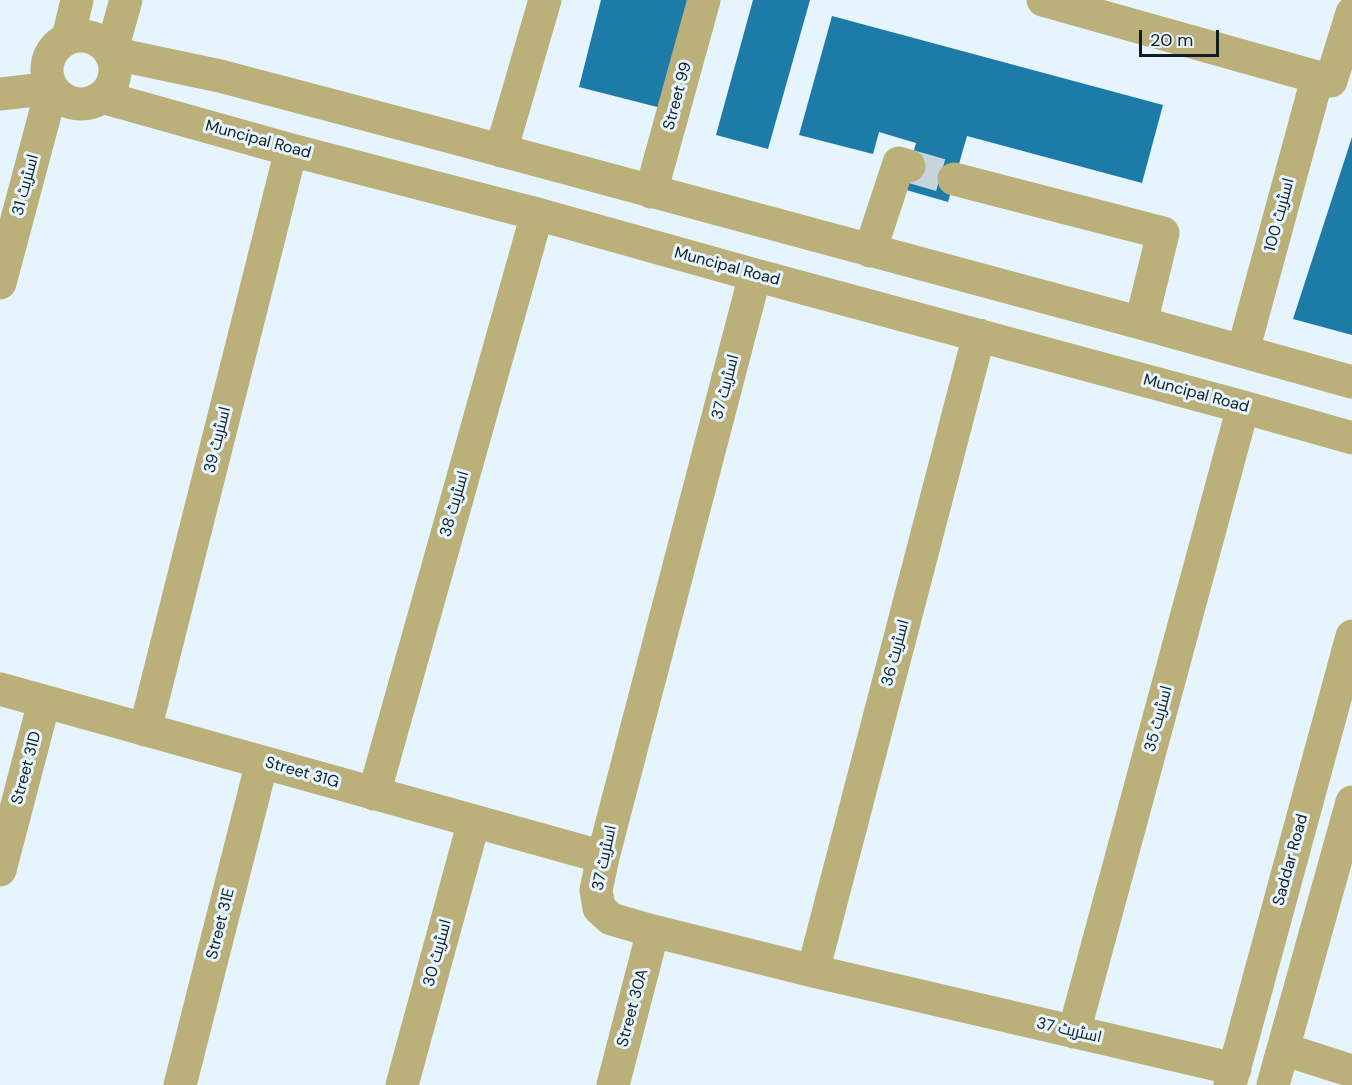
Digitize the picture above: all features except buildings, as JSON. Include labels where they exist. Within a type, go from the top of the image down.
[{"type":"street","points":[[68,38],[78,0]]},
{"type":"street","points":[[111,53],[126,0]]},
{"type":"street","points":[[126,0],[147,43],[174,66]]},
{"type":"street","points":[[501,151],[545,0]]},
{"type":"street","name":"Street 99","points":[[651,192],[704,0]]},
{"type":"street","points":[[1042,0],[1324,80]]},
{"type":"street","name":"اسٹریٹ 100","points":[[1243,351],[1324,80],[1352,13]]},
{"type":"street","points":[[77,36],[97,39],[111,53],[115,62],[114,81],[102,97],[92,102],[81,104],[70,102],[52,87],[48,77],[47,65],[51,54],[68,38],[77,36]]},
{"type":"street","points":[[111,53],[220,76],[1141,323],[1352,382]]},
{"type":"street","points":[[0,94],[52,87]]},
{"type":"street","name":"اسٹریٹ 31","points":[[0,283],[52,87]]},
{"type":"street","name":"Muncipal Road","points":[[102,97],[1352,438]]},
{"type":"street","name":"اسٹریٹ 39","points":[[145,730],[291,150]]},
{"type":"street","points":[[870,251],[899,163],[909,166]]},
{"type":"street","points":[[954,179],[1163,233],[1141,323]]},
{"type":"street","name":"اسٹریٹ 38","points":[[374,794],[537,214]]},
{"type":"street","name":"اسٹریٹ 37","points":[[755,275],[603,857],[596,890],[599,908],[611,919],[653,931],[813,972],[1074,1032],[1232,1077]]},
{"type":"street","name":"اسٹریٹ 36","points":[[813,972],[979,335]]},
{"type":"street","name":"اسٹریٹ 35","points":[[1074,1032],[1243,407]]},
{"type":"street","name":"Saddar Road","points":[[1232,1077],[1352,636]]},
{"type":"street","name":"Street 31G","points":[[0,689],[603,857]]},
{"type":"street","name":"Street 31D","points":[[0,870],[44,702]]},
{"type":"street","name":"Street 31E","points":[[180,1085],[262,762]]},
{"type":"street","points":[[1273,1085],[1352,802]]},
{"type":"street","name":"اسٹریٹ 30","points":[[402,1085],[474,821]]},
{"type":"street","name":"Street 30A","points":[[613,1085],[653,931]]},
{"type":"street","points":[[1283,1049],[1352,1071]]},
{"type":"tunnel","points":[[909,166],[954,179]]}]
